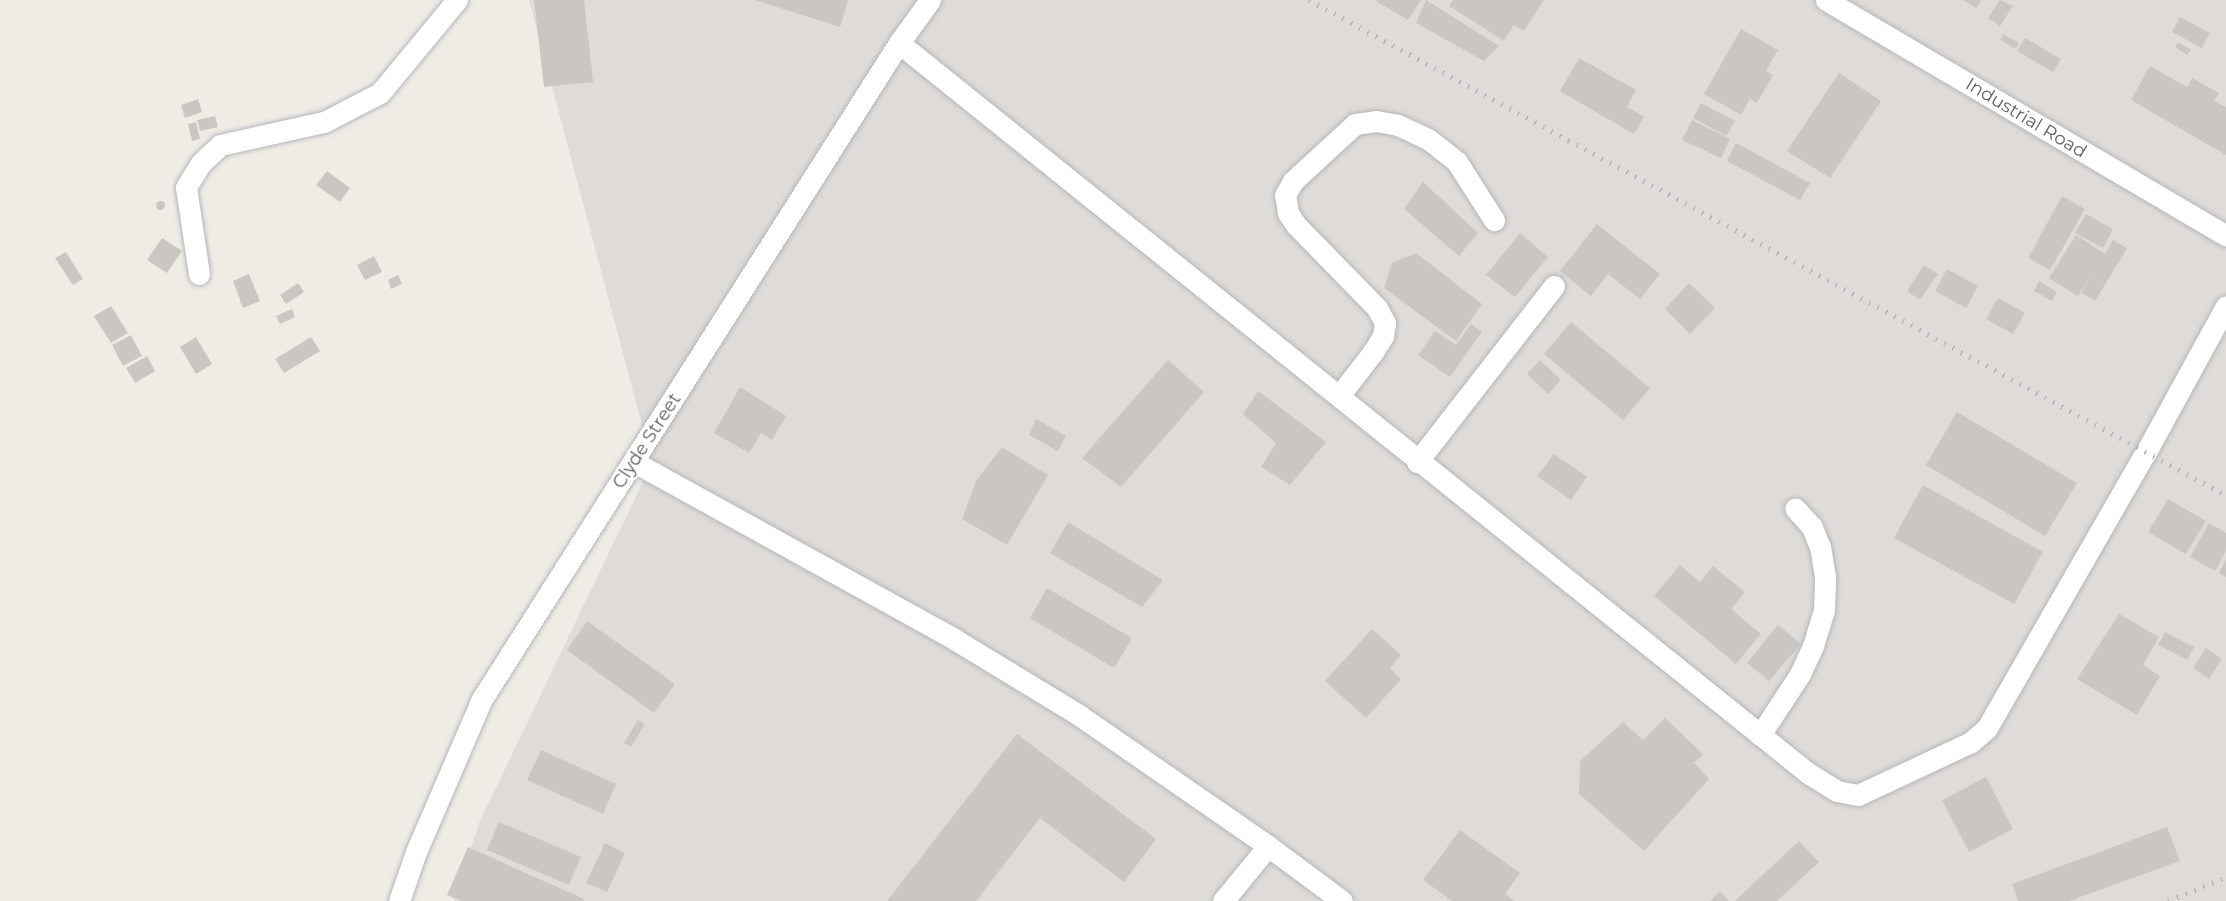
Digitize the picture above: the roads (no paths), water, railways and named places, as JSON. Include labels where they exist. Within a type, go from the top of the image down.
[{"type":"street","points":[[200,274],[186,187],[201,164],[220,145],[324,122],[380,93],[457,0]]},
{"type":"street","name":"Clyde Street","points":[[399,901],[416,852],[482,699],[899,43],[930,0]]},
{"type":"street","name":"Industrial Road","points":[[1826,0],[2226,236]]},
{"type":"street","points":[[899,43],[1339,396],[1417,462],[1808,774],[1837,791],[1858,795],[1971,742],[1987,728],[2146,452],[2226,306]]},
{"type":"street","points":[[1339,396],[1378,344],[1383,336],[1385,323],[1377,308],[1296,225],[1288,213],[1285,195],[1293,181],[1355,124],[1376,121],[1387,123],[1428,139],[1457,162],[1494,220]]},
{"type":"street","points":[[1417,462],[1554,286]]},
{"type":"street","points":[[634,462],[954,639],[1070,709],[1268,846],[1342,901]]},
{"type":"street","points":[[1760,735],[1800,674],[1814,646],[1824,611],[1825,577],[1820,547],[1812,526],[1795,508]]},
{"type":"street","points":[[1222,901],[1268,846]]},
{"type":"railway","points":[[1309,0],[2226,495]]},
{"type":"railway","points":[[2168,901],[2226,877]]}]
